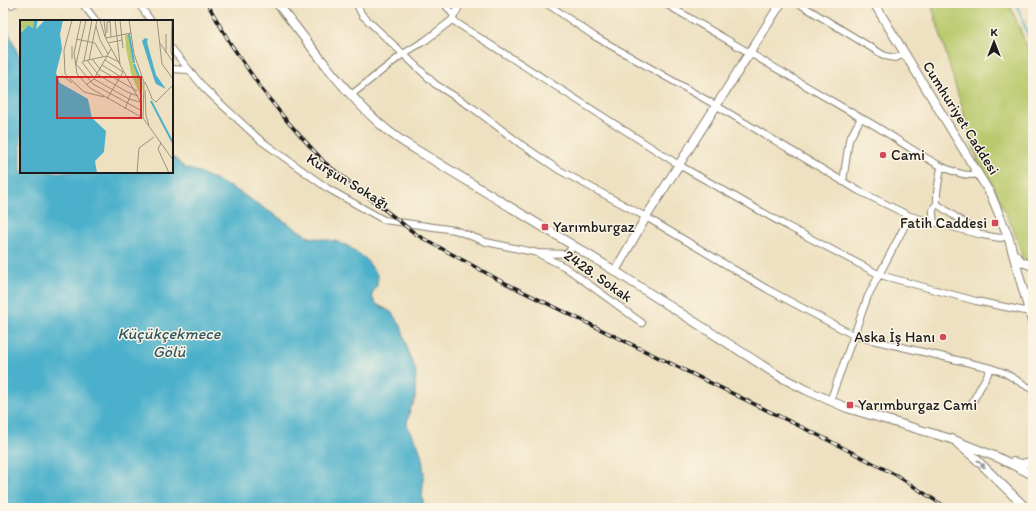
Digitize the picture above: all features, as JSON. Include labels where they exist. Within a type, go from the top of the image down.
[{"type":"street","points":[[82,3],[95,20]]},
{"type":"street","points":[[132,3],[139,4],[150,20]]},
{"type":"street","points":[[277,3],[351,96],[380,125],[399,139],[616,271],[779,376],[830,401],[863,413],[951,439],[999,458],[1033,476]]},
{"type":"street","points":[[356,3],[362,16],[435,84],[473,108],[522,145],[559,170],[646,217],[767,289],[855,336],[991,368],[1005,373],[1033,390]]},
{"type":"street","points":[[444,3],[453,18],[679,165],[787,226],[880,275],[976,302],[1030,312]]},
{"type":"street","points":[[351,96],[403,54],[426,40],[453,18],[461,3]]},
{"type":"street","points":[[546,3],[594,36],[718,106],[843,182],[910,216],[982,235],[1000,238],[1008,236]]},
{"type":"street","points":[[664,3],[861,118],[876,125],[941,168],[971,176],[978,174]]},
{"type":"street","points":[[616,271],[646,217],[718,106],[781,3]]},
{"type":"street","points":[[798,3],[885,56],[895,58],[904,54]]},
{"type":"street","name":"Cumhuriyet Caddesi","points":[[874,3],[992,195],[1014,253],[1033,325]]},
{"type":"street","name":"Kurşun Sokağı","points":[[173,50],[205,89],[260,140],[327,188],[384,220],[455,230],[486,242],[538,253],[567,254],[573,246]]},
{"type":"street","points":[[173,69],[188,70]]},
{"type":"street","points":[[843,182],[849,140],[861,118]]},
{"type":"street","points":[[934,222],[932,212],[934,206],[937,204],[937,192],[941,168]]},
{"type":"street","points":[[937,204],[982,235]]},
{"type":"street","points":[[830,401],[855,336],[859,317],[910,216]]},
{"type":"street","name":"2428. Sokak","points":[[538,253],[564,267],[642,323]]},
{"type":"street","points":[[1014,253],[1022,262],[1033,266]]},
{"type":"street","points":[[973,401],[991,368]]},
{"type":"street","points":[[951,439],[976,459],[1026,508]]},
{"type":"street","points":[[999,458],[1022,464],[1033,461]]},
{"type":"green space","points":[[931,3],[1009,3],[1033,61],[1032,263],[1027,262],[1022,256],[1014,231],[990,179],[978,162]]},
{"type":"water","name":"Küçükçekmece Gölü","points":[[3,19],[20,59],[20,173],[173,173],[173,157],[185,168],[199,172],[236,190],[309,237],[335,241],[348,246],[366,259],[378,276],[377,285],[372,294],[373,299],[375,303],[391,312],[401,326],[410,357],[416,370],[415,400],[410,410],[407,424],[412,436],[417,442],[422,457],[424,473],[422,498],[425,508],[3,508]]},
{"type":"waterway","points":[[1016,3],[1033,48]]},
{"type":"railway","points":[[207,3],[230,43],[263,91],[287,121],[325,163],[417,235],[499,280],[826,439],[896,475],[947,508]]},
{"type":"place","name":"Cami","points":[[883,155]]},
{"type":"place","name":"Fatih Caddesi","points":[[995,223]]},
{"type":"place","name":"Yarımburgaz","points":[[545,227]]},
{"type":"place","name":"Aska İş Hanı","points":[[943,337]]},
{"type":"place","name":"Yarımburgaz Cami","points":[[850,405]]}]
